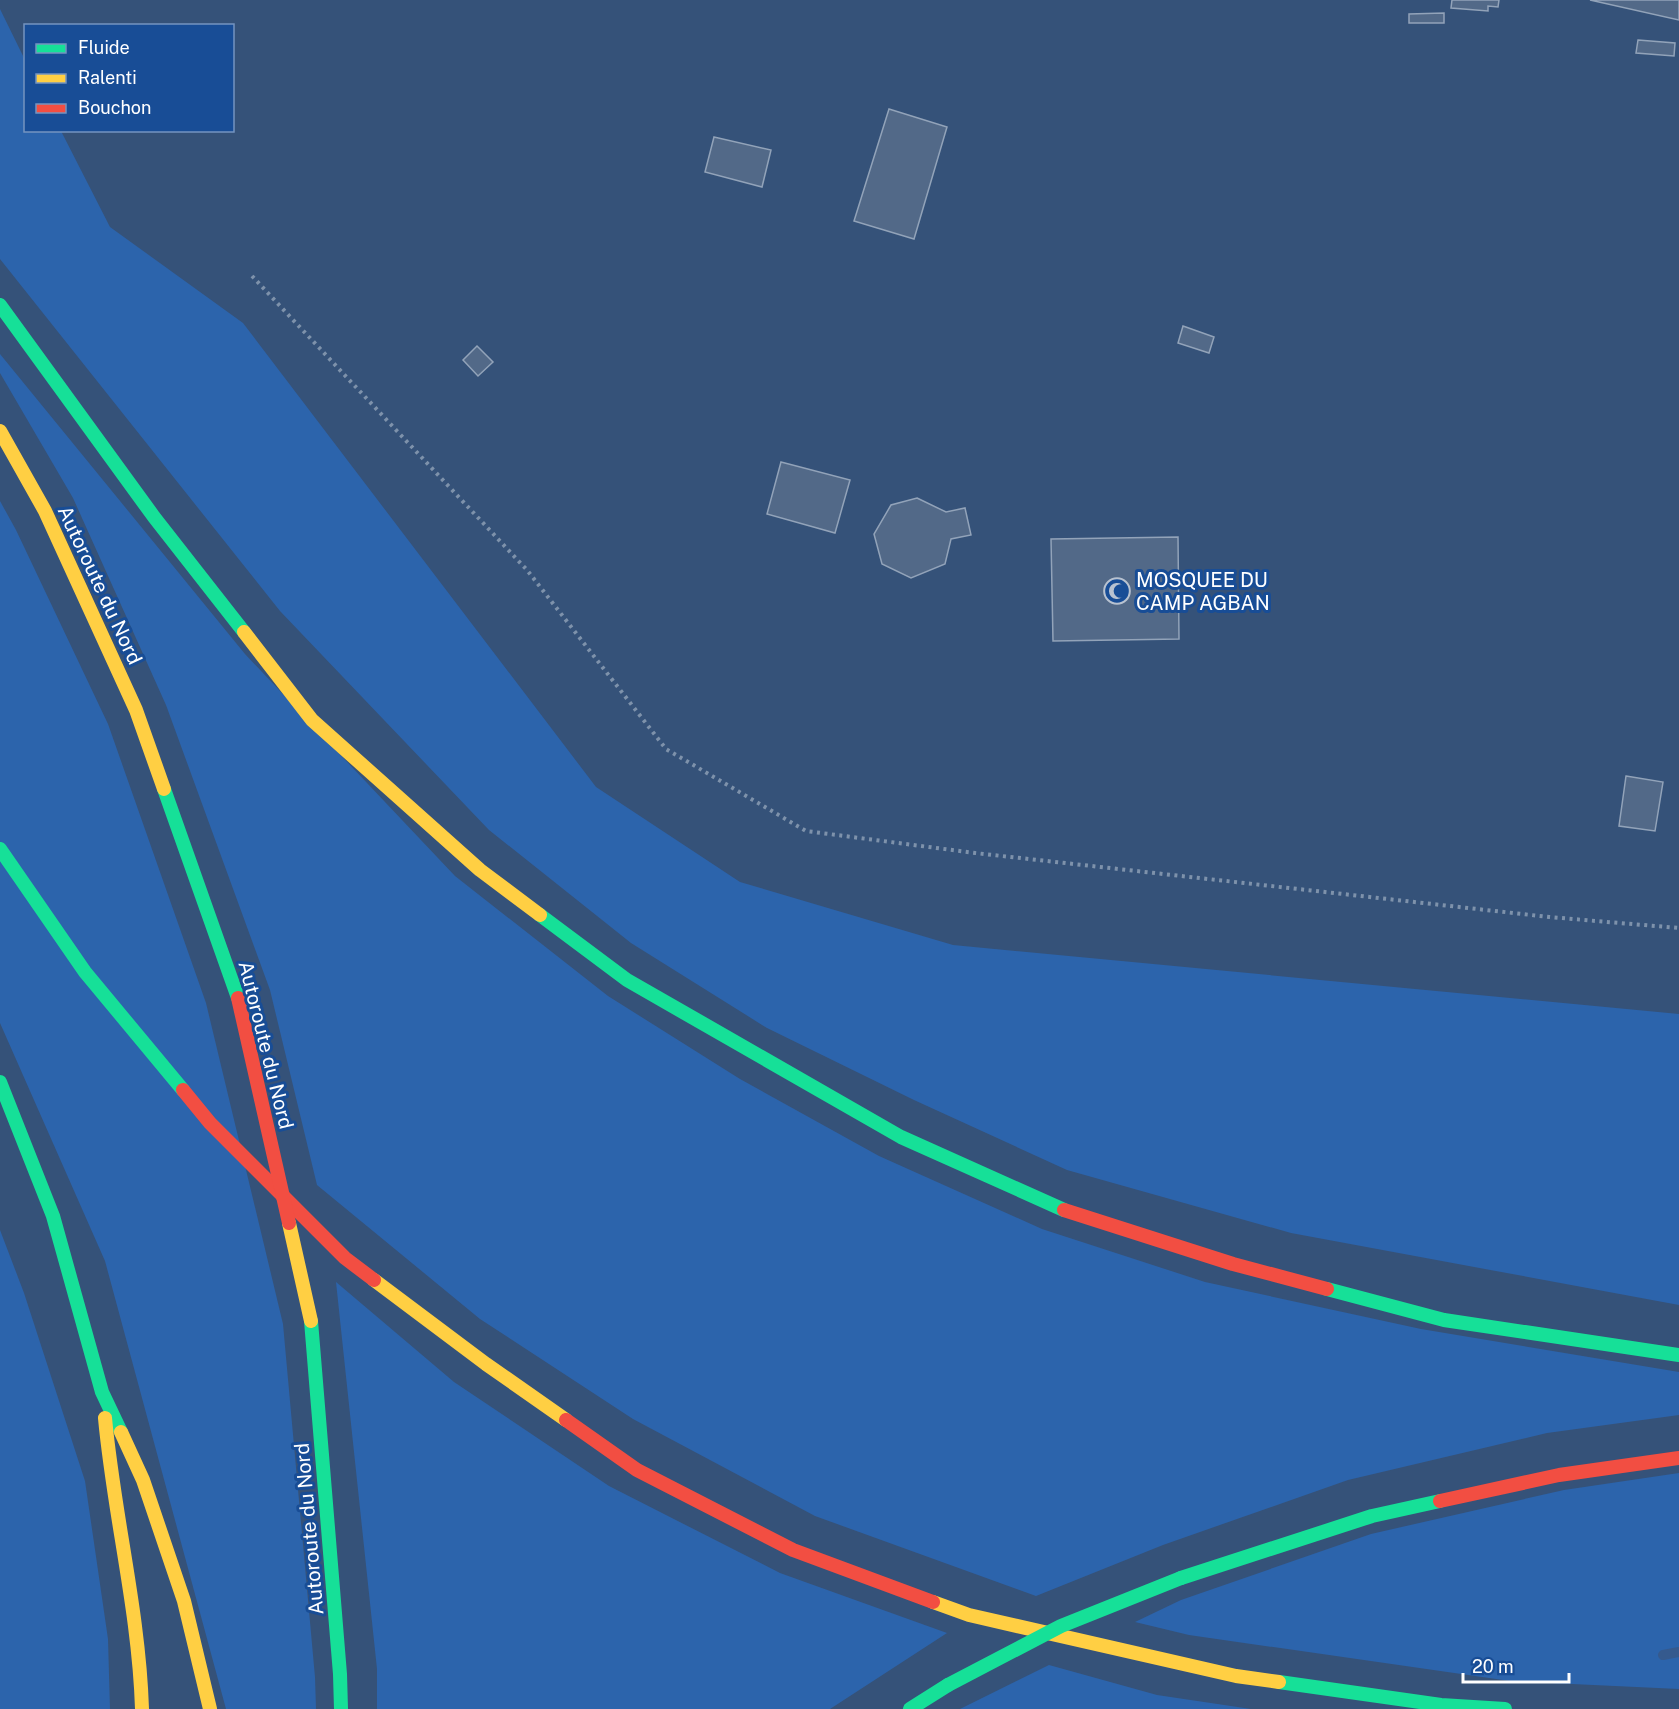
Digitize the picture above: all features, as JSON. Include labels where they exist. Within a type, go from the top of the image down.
[{"type":"highway","points":[[0,305],[154,517],[312,720],[480,870],[627,980],[901,1137],[1061,1209],[1233,1264],[1444,1320],[1679,1355]]},
{"type":"highway","name":"Autoroute du Nord","points":[[0,431],[45,511],[136,710],[238,998],[311,1321],[342,1709]]},
{"type":"highway","points":[[0,849],[85,972],[210,1123],[345,1258],[486,1364],[637,1470],[793,1550],[969,1615],[1236,1676],[1441,1705],[1505,1709]]},
{"type":"highway","points":[[0,1082],[53,1216],[102,1392],[112,1486],[132,1595],[142,1709]]},
{"type":"highway","points":[[102,1392],[144,1480],[184,1601],[210,1709]]},
{"type":"highway","points":[[910,1709],[948,1685],[1061,1626],[1181,1578],[1372,1516],[1559,1475],[1679,1458]]},
{"type":"path","points":[[252,276],[527,570],[666,749],[806,831],[999,855],[1538,915],[1679,928]]},
{"type":"shaded area","points":[[0,9],[24,58],[24,132],[62,132],[110,227],[243,323],[596,787],[740,882],[953,945],[1679,1014],[1679,1305],[1291,1233],[1067,1170],[914,1100],[767,1028],[631,943],[489,830],[280,611],[0,259]]},
{"type":"shaded area","points":[[0,354],[245,654],[455,876],[608,996],[740,1079],[879,1156],[1042,1229],[1205,1282],[1421,1329],[1679,1372],[1679,1415],[1547,1433],[1348,1480],[1163,1545],[1036,1596],[815,1516],[633,1419],[480,1319],[317,1185],[270,990],[166,705],[73,498],[0,373]]},
{"type":"shaded area","points":[[0,501],[108,724],[206,1003],[283,1324],[316,1709],[226,1709],[105,1261],[0,1023]]},
{"type":"shaded area","points":[[0,1230],[24,1293],[85,1481],[108,1639],[110,1709],[0,1709]]},
{"type":"shaded area","points":[[336,1282],[454,1382],[609,1486],[780,1573],[947,1633],[830,1709],[377,1709],[377,1669]]},
{"type":"shaded area","points":[[1679,1473],[1679,1689],[1510,1681],[1189,1635],[1135,1622],[1181,1600],[1371,1534],[1564,1490]]},
{"type":"shaded area","points":[[1049,1665],[1157,1695],[1251,1709],[960,1709]]},
{"type":"building","points":[[1452,0],[1499,0],[1498,7],[1488,6],[1488,11],[1451,8]]},
{"type":"building","points":[[1590,0],[1679,0],[1679,20]]},
{"type":"building","points":[[1444,13],[1444,23],[1409,23],[1409,14]]},
{"type":"building","points":[[1638,40],[1675,43],[1674,56],[1636,53]]},
{"type":"building","points":[[889,109],[947,127],[914,239],[854,221]]},
{"type":"building","points":[[714,137],[771,150],[762,187],[705,172]]},
{"type":"building","points":[[1183,326],[1214,337],[1209,353],[1178,343]]},
{"type":"building","points":[[477,346],[493,362],[478,376],[463,360]]},
{"type":"building","points":[[781,462],[850,480],[835,533],[767,514]]},
{"type":"building","points":[[917,498],[946,512],[965,508],[971,535],[951,539],[945,564],[911,578],[882,564],[874,534],[891,505]]},
{"type":"building","points":[[1178,537],[1179,639],[1053,641],[1051,539]]},
{"type":"building","points":[[1626,776],[1663,782],[1655,831],[1619,826]]},
{"type":"waterway","points":[[1663,1655],[1679,1652]]},
{"type":"traffic: fast","points":[[0,305],[154,517],[244,632]]},
{"type":"traffic: fast","points":[[164,789],[238,998]]},
{"type":"traffic: fast","points":[[0,849],[85,972],[183,1090]]},
{"type":"traffic: fast","points":[[540,915],[627,980],[901,1137],[1064,1210]]},
{"type":"traffic: fast","points":[[0,1082],[53,1216],[102,1392],[121,1432]]},
{"type":"traffic: fast","points":[[1327,1289],[1444,1320],[1679,1355]]},
{"type":"traffic: fast","points":[[311,1321],[341,1709]]},
{"type":"traffic: fast","points":[[1181,1578],[1372,1516],[1440,1501]]},
{"type":"traffic: fast","points":[[948,1685],[1061,1626],[1181,1578]]},
{"type":"traffic: fast","points":[[1279,1682],[1441,1705],[1505,1709]]},
{"type":"traffic: fast","points":[[910,1709],[948,1685]]},
{"type":"traffic: slow","points":[[0,431],[45,511],[136,710],[164,789]]},
{"type":"traffic: slow","points":[[244,632],[312,720],[480,870],[540,915]]},
{"type":"traffic: slow","points":[[289,1223],[311,1321]]},
{"type":"traffic: slow","points":[[374,1280],[486,1364],[566,1420]]},
{"type":"traffic: slow","points":[[105,1418],[136,1636],[142,1709]]},
{"type":"traffic: slow","points":[[121,1432],[143,1480],[184,1601],[210,1709]]},
{"type":"traffic: slow","points":[[933,1602],[969,1615],[1236,1676],[1279,1682]]},
{"type":"traffic: jam","points":[[238,998],[289,1223]]},
{"type":"traffic: jam","points":[[183,1090],[210,1123],[345,1258],[374,1280]]},
{"type":"traffic: jam","points":[[1064,1210],[1233,1264],[1327,1289]]},
{"type":"traffic: jam","points":[[566,1420],[637,1470],[793,1550],[933,1602]]},
{"type":"traffic: jam","points":[[1440,1501],[1559,1475],[1679,1458]]},
{"type":"place","name":"MOSQUEE DU CAMP AGBAN","points":[[1117,591]]}]
